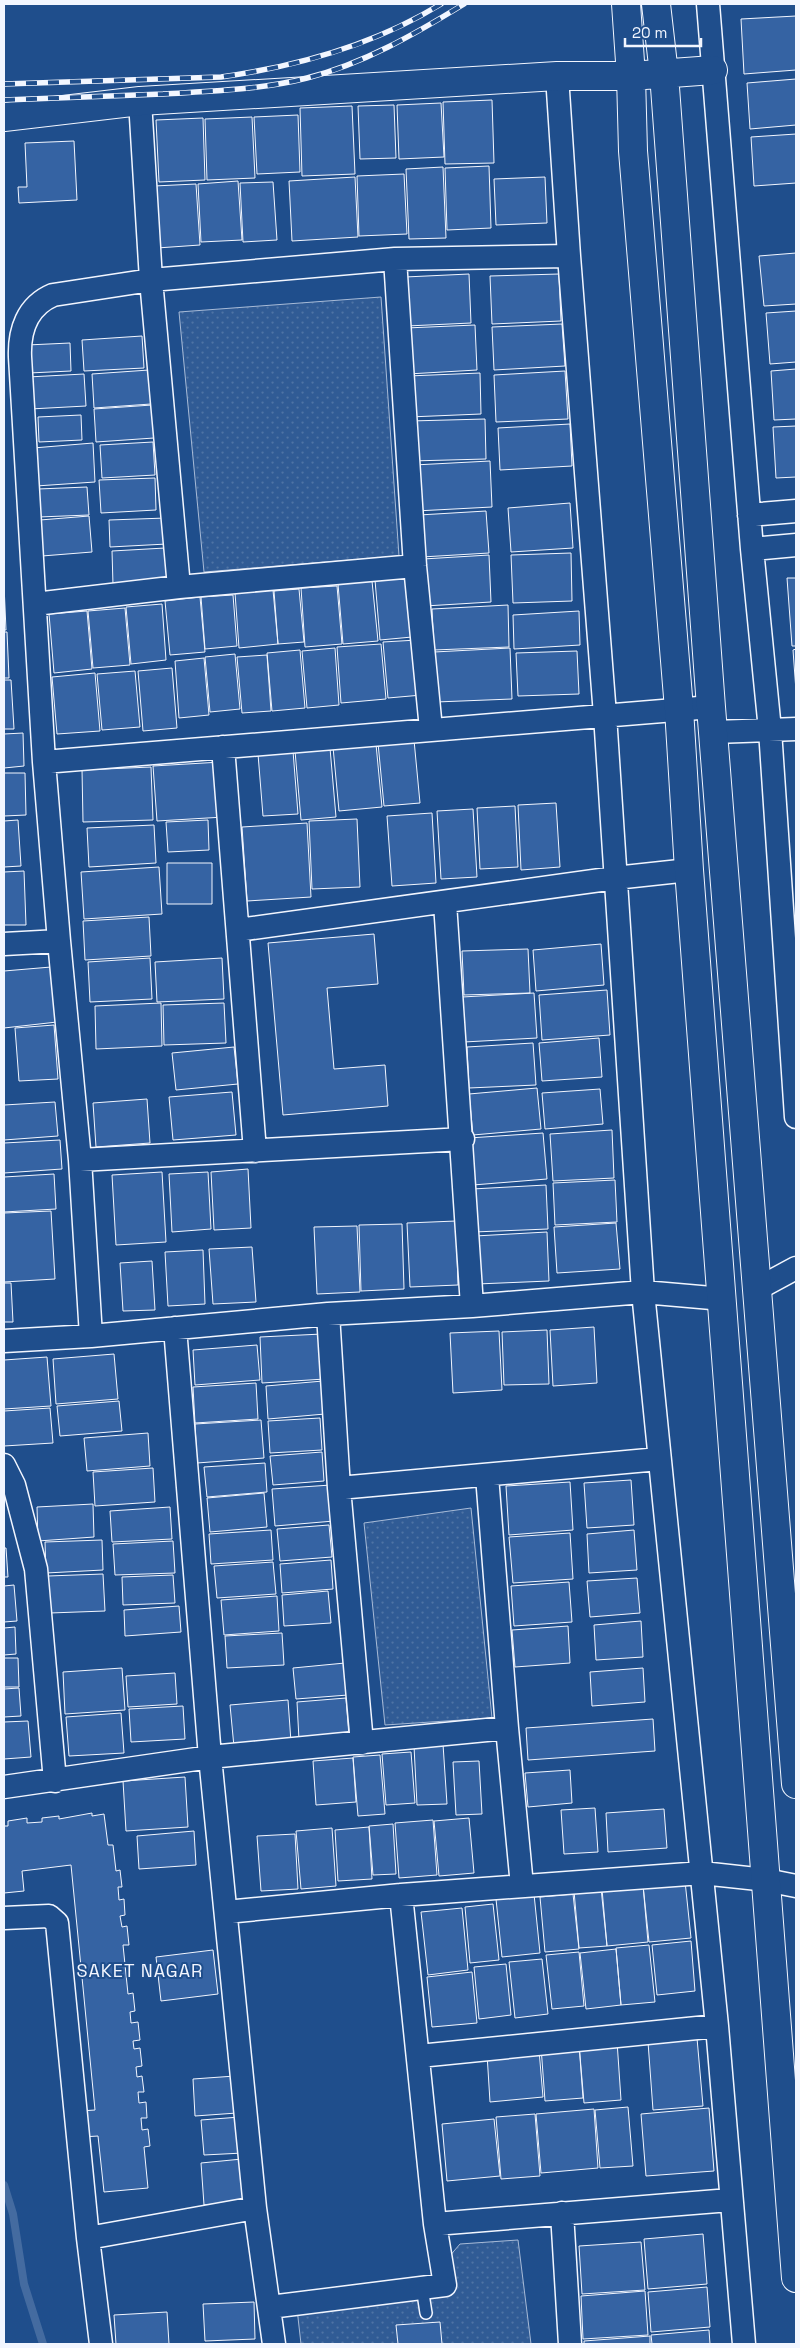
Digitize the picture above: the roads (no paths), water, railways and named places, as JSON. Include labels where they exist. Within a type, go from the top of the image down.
[{"type":"main road","points":[[626,4],[632,76],[633,151],[679,709],[689,870],[796,2278]]},
{"type":"main road","points":[[656,4],[664,74],[796,1784]]},
{"type":"main road","points":[[4,117],[140,101],[557,76],[632,76],[713,70]]},
{"type":"main road","points":[[723,1298],[757,1289]]},
{"type":"street","points":[[708,4],[749,515],[770,730],[796,1117]]},
{"type":"street","points":[[557,76],[569,256],[605,715],[643,1292],[702,1873],[744,2344]]},
{"type":"street","points":[[140,101],[151,280],[180,587]]},
{"type":"street","points":[[91,1336],[80,1160],[44,762],[19,345],[24,324],[32,309],[42,300],[53,295],[151,280],[395,259],[569,256]]},
{"type":"street","points":[[395,259],[415,566],[431,729]]},
{"type":"street","points":[[749,515],[796,511]]},
{"type":"street","points":[[752,549],[796,545]]},
{"type":"street","points":[[35,604],[180,587],[415,566]]},
{"type":"street","points":[[44,762],[679,709],[713,720],[770,730],[796,729]]},
{"type":"street","points":[[223,747],[255,1151]]},
{"type":"street","points":[[238,930],[615,878],[689,870]]},
{"type":"street","points":[[445,902],[463,1139],[472,1306]]},
{"type":"street","points":[[4,944],[59,941]]},
{"type":"street","points":[[80,1160],[463,1139]]},
{"type":"street","points":[[757,1289],[796,1268]]},
{"type":"street","points":[[4,1341],[91,1336],[328,1314],[472,1306],[643,1292],[723,1298]]},
{"type":"street","points":[[328,1314],[339,1488],[362,1744]]},
{"type":"street","points":[[175,1328],[210,1757],[255,2208],[274,2344]]},
{"type":"street","points":[[339,1488],[659,1459]]},
{"type":"street","points":[[4,1465],[36,1569],[56,1781]]},
{"type":"street","points":[[487,1476],[507,1728],[522,1886]]},
{"type":"street","points":[[4,1787],[56,1781],[210,1757],[362,1744],[507,1728]]},
{"type":"street","points":[[226,1912],[401,1895],[702,1873],[766,1880],[796,1886]]},
{"type":"street","points":[[270,2307],[445,2284],[435,2224],[401,1895]]},
{"type":"street","points":[[4,1918],[49,1916],[57,1922],[88,2238],[101,2344]]},
{"type":"street","points":[[419,2056],[716,2026]]},
{"type":"street","points":[[435,2224],[730,2200]]},
{"type":"street","points":[[88,2238],[255,2208]]},
{"type":"street","points":[[562,2214],[570,2344]]},
{"type":"lane","points":[[422,2287],[426,2313]]},
{"type":"waterway","points":[[4,2185],[13,2214],[24,2284],[43,2344]]},
{"type":"railway","points":[[4,84],[221,77],[279,67],[335,52],[363,42],[416,18],[441,4]]},
{"type":"railway","points":[[4,100],[217,91],[289,82],[348,65],[408,37],[464,4]]},
{"type":"district","name":"SAKET NAGAR","points":[[140,1970]]}]
